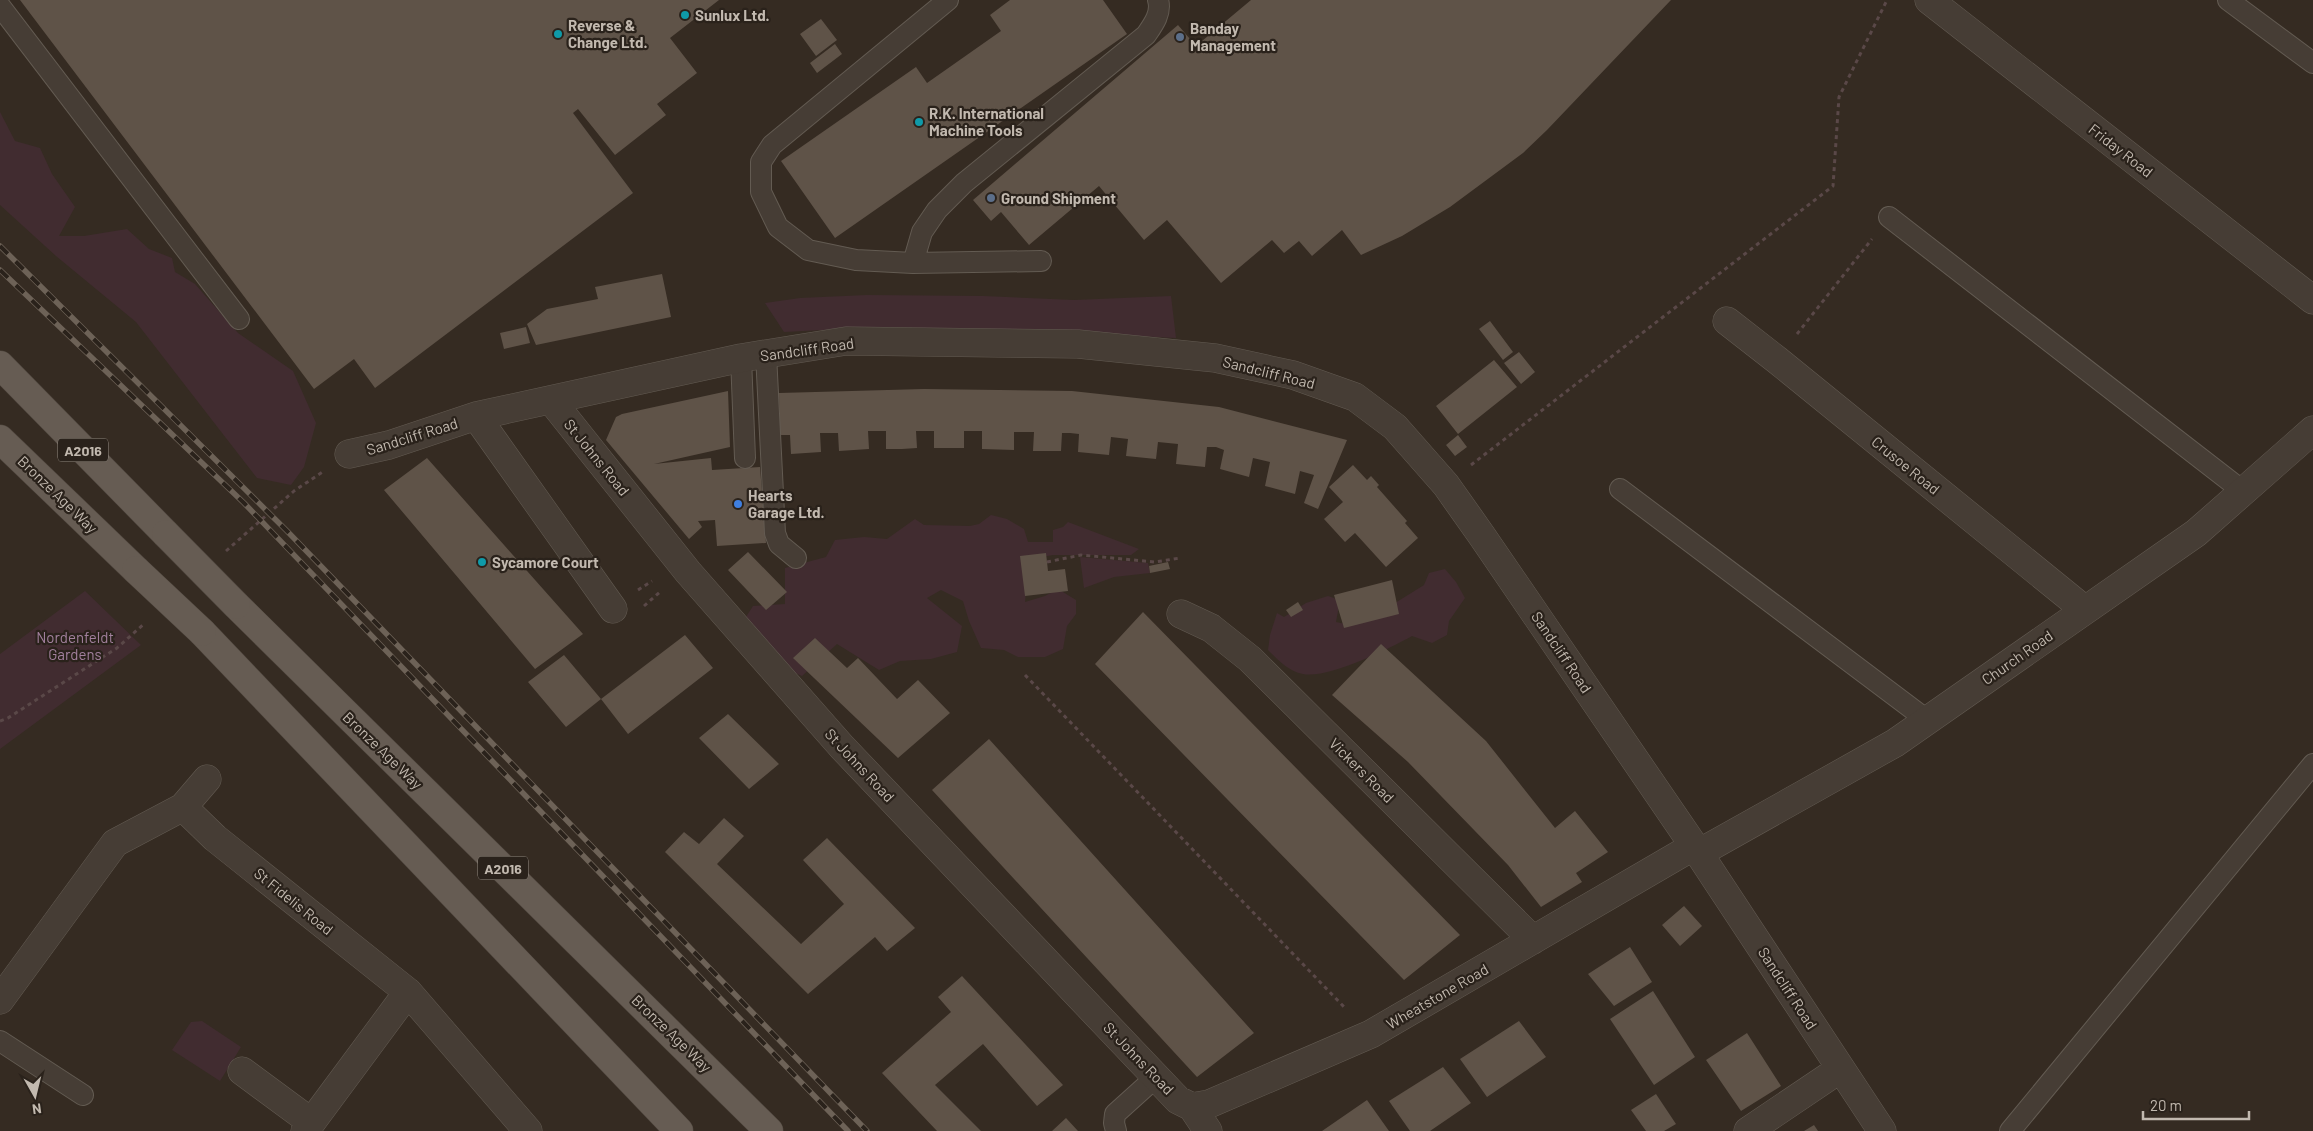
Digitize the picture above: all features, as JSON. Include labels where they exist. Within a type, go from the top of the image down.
[{"type":"main road","name":"Bronze Age Way","points":[[0,365],[236,605],[769,1131]]},
{"type":"main road","name":"Bronze Age Way","points":[[0,439],[202,632],[679,1131]]},
{"type":"street","name":"Friday Road","points":[[1929,0],[2313,300]]},
{"type":"street","name":"Crusoe Road","points":[[1727,321],[1778,360],[2085,610]]},
{"type":"street","name":"Sandcliff Road","points":[[349,454],[389,445],[476,416],[754,356],[846,341],[1078,344],[1215,358],[1293,375],[1355,397],[1395,427],[1446,485],[1697,849],[1882,1131]]},
{"type":"street","name":"St Johns Road","points":[[551,400],[688,572],[842,747],[1178,1100],[1192,1107]]},
{"type":"street","points":[[476,416],[613,609]]},
{"type":"street","name":"Church Road","points":[[1697,849],[1894,743],[2196,534],[2313,430]]},
{"type":"street","name":"Vickers Road","points":[[1181,614],[1211,628],[1250,659],[1533,940]]},
{"type":"street","points":[[0,1000],[115,843],[183,807],[207,779]]},
{"type":"street","name":"St Fidelis Road","points":[[183,807],[215,838],[408,992],[528,1131]]},
{"type":"street","name":"Wheatstone Road","points":[[1192,1107],[1209,1104],[1371,1034],[1533,940],[1697,849]]},
{"type":"street","points":[[242,1071],[308,1126],[408,992]]},
{"type":"street","points":[[1748,1131],[1840,1069]]},
{"type":"street","points":[[1192,1107],[1208,1131]]},
{"type":"lane","points":[[948,0],[772,145],[761,162],[760,192],[778,227],[808,250],[856,260],[913,263],[1041,261]]},
{"type":"lane","points":[[913,263],[922,232],[937,210],[964,184],[1146,35],[1155,22],[1160,5],[1158,0]]},
{"type":"lane","points":[[2228,0],[2313,63]]},
{"type":"lane","points":[[0,6],[239,319]]},
{"type":"lane","points":[[1889,216],[2244,492]]},
{"type":"lane","points":[[746,458],[754,356]]},
{"type":"lane","points":[[754,356],[775,533],[779,544],[796,558]]},
{"type":"lane","points":[[1620,489],[1927,720]]},
{"type":"lane","points":[[2010,1131],[2313,764]]},
{"type":"lane","points":[[0,1042],[83,1095]]},
{"type":"lane","points":[[1116,1131],[1114,1123],[1115,1114],[1156,1077]]},
{"type":"path","points":[[1446,485],[1833,186],[1839,97],[1887,0]]},
{"type":"path","points":[[1778,360],[1889,216]]},
{"type":"path","points":[[220,556],[294,491],[349,454]]},
{"type":"path","points":[[1047,562],[1080,555],[1155,562],[1180,558]]},
{"type":"path","points":[[0,721],[8,718],[116,648],[146,622]]},
{"type":"path","points":[[1025,675],[1371,1034]]},
{"type":"green space","points":[[0,112],[15,141],[40,148],[52,174],[75,207],[59,236],[84,236],[127,229],[149,249],[172,258],[175,272],[195,284],[238,333],[293,371],[316,423],[304,467],[291,485],[257,478],[136,322],[56,256],[0,205]]},
{"type":"green space","points":[[867,295],[983,296],[1074,300],[1171,296],[1176,338],[1008,330],[881,327],[784,332],[765,303],[800,298]]},
{"type":"green space","points":[[991,515],[1007,519],[1024,529],[1028,542],[1053,542],[1053,530],[1063,527],[1068,522],[1139,549],[1131,555],[1053,555],[1029,559],[1025,602],[1045,596],[1058,589],[1076,600],[1076,614],[1067,626],[1063,649],[1045,657],[1018,657],[1004,650],[981,648],[969,621],[963,601],[941,590],[927,598],[962,626],[957,652],[931,659],[900,661],[879,670],[837,644],[802,676],[780,666],[744,620],[753,606],[785,604],[785,568],[826,557],[835,540],[864,537],[887,539],[915,519],[924,525],[970,526],[979,524]]},
{"type":"green space","points":[[1080,557],[1148,563],[1150,573],[1114,577],[1084,588]]},
{"type":"green space","points":[[1445,569],[1456,582],[1465,598],[1449,621],[1447,635],[1432,643],[1412,636],[1358,662],[1342,668],[1314,674],[1303,674],[1293,670],[1284,665],[1268,650],[1270,635],[1277,613],[1284,617],[1306,603],[1328,596],[1340,600],[1336,622],[1350,625],[1387,608],[1424,585],[1429,573]]},
{"type":"green space","name":"Nordenfeldt Gardens","points":[[85,591],[141,645],[0,749],[0,654]]},
{"type":"green space","points":[[202,1021],[241,1047],[220,1081],[172,1050],[191,1022]]},
{"type":"building","points":[[20,0],[719,0],[670,38],[697,73],[657,104],[666,115],[615,155],[578,109],[573,113],[633,193],[375,388],[354,359],[314,389]]},
{"type":"building","name":"R.K. International Machine Tools","points":[[1010,0],[1103,0],[1127,34],[835,238],[781,161],[916,67],[927,83],[1001,31],[990,15]]},
{"type":"building","points":[[1251,0],[1671,0],[1523,153],[1450,207],[1402,236],[1361,255],[1342,230],[1312,256],[1299,241],[1284,253],[1272,240],[1221,283],[1167,220],[1144,240],[1099,186],[1029,245],[1001,212],[991,221],[973,200],[1178,25],[1196,46]]},
{"type":"building","points":[[821,19],[837,40],[816,56],[800,34]]},
{"type":"building","points":[[835,44],[842,54],[817,73],[810,63]]},
{"type":"building","points":[[662,274],[671,317],[536,345],[527,324],[547,309],[598,299],[595,287]]},
{"type":"building","points":[[1490,321],[1513,352],[1503,360],[1479,329]]},
{"type":"building","points":[[526,327],[530,343],[504,349],[500,333]]},
{"type":"building","points":[[1519,352],[1535,372],[1521,384],[1504,363]]},
{"type":"building","points":[[1494,360],[1517,387],[1458,434],[1436,406]]},
{"type":"building","points":[[924,389],[1072,391],[1219,407],[1347,440],[1318,509],[1304,503],[1314,475],[1300,471],[1295,494],[1265,486],[1270,462],[1253,458],[1249,477],[1220,469],[1224,450],[1216,447],[1207,447],[1205,467],[1176,464],[1178,444],[1158,442],[1156,459],[1126,456],[1128,439],[1111,437],[1109,455],[1078,452],[1079,434],[1070,433],[1062,433],[1061,451],[1033,451],[1034,432],[1014,432],[1014,450],[982,449],[982,431],[964,431],[964,448],[934,448],[934,431],[916,431],[917,448],[886,449],[886,431],[868,431],[869,449],[839,451],[838,433],[820,433],[821,452],[791,454],[790,435],[780,435],[779,393]]},
{"type":"building","points":[[728,391],[730,447],[654,464],[711,458],[712,470],[760,467],[766,543],[717,546],[715,520],[698,521],[702,527],[689,539],[606,440],[616,417],[622,414]]},
{"type":"building","points":[[1458,435],[1467,447],[1455,456],[1446,445]]},
{"type":"building","name":"Sycamore Court","points":[[427,458],[583,634],[535,669],[384,490]]},
{"type":"building","points":[[1353,465],[1367,480],[1371,476],[1379,485],[1377,487],[1407,521],[1405,523],[1418,538],[1386,567],[1355,533],[1345,542],[1324,519],[1343,502],[1329,487]]},
{"type":"building","points":[[748,552],[787,592],[766,610],[728,570]]},
{"type":"building","points":[[1046,553],[1048,571],[1065,569],[1068,591],[1025,596],[1020,556]]},
{"type":"building","points":[[1168,562],[1170,569],[1150,573],[1149,566]]},
{"type":"building","points":[[1392,580],[1399,614],[1344,628],[1334,595]]},
{"type":"building","points":[[1298,602],[1303,610],[1291,617],[1286,610]]},
{"type":"building","points":[[1143,612],[1460,935],[1404,980],[1095,664]]},
{"type":"building","points":[[685,635],[713,668],[628,734],[601,699]]},
{"type":"building","points":[[815,638],[847,668],[858,658],[897,699],[918,680],[950,713],[898,758],[793,658]]},
{"type":"building","points":[[1381,644],[1486,741],[1555,828],[1575,811],[1608,852],[1576,873],[1582,882],[1541,907],[1508,865],[1408,762],[1332,695]]},
{"type":"building","points":[[564,655],[601,699],[566,727],[528,682]]},
{"type":"building","points":[[728,714],[779,764],[749,789],[699,738]]},
{"type":"building","points":[[989,739],[1254,1033],[1197,1077],[932,790]]},
{"type":"building","points":[[724,818],[744,836],[717,864],[801,944],[844,904],[803,860],[827,838],[915,928],[887,951],[875,937],[808,994],[665,852],[684,832],[699,844]]},
{"type":"building","points":[[1684,906],[1702,926],[1680,946],[1662,925]]},
{"type":"building","points":[[1630,947],[1652,982],[1614,1006],[1588,974]]},
{"type":"building","points":[[962,976],[1063,1085],[1037,1106],[983,1044],[935,1085],[981,1131],[937,1131],[882,1073],[951,1012],[938,997]]},
{"type":"building","points":[[1653,991],[1695,1057],[1654,1085],[1610,1019]]},
{"type":"building","points":[[1519,1021],[1546,1057],[1487,1097],[1460,1059]]},
{"type":"building","points":[[1747,1033],[1781,1086],[1741,1111],[1706,1060]]},
{"type":"building","points":[[1443,1067],[1471,1103],[1430,1131],[1410,1131],[1389,1101]]},
{"type":"building","points":[[1656,1094],[1676,1124],[1664,1131],[1646,1131],[1631,1110]]},
{"type":"building","points":[[1367,1100],[1389,1131],[1322,1131]]},
{"type":"building","points":[[1066,1118],[1078,1131],[1052,1131]]},
{"type":"building","points":[[1814,1125],[1818,1131],[1804,1131]]},
{"type":"railway","points":[[0,246],[287,531],[867,1131]]},
{"type":"railway","points":[[0,270],[244,503],[848,1131]]},
{"type":"place","name":"Sunlux Ltd.","points":[[685,15]]},
{"type":"place","name":"Reverse & Change Ltd.","points":[[558,34]]},
{"type":"place","name":"Banday Management","points":[[1180,37]]},
{"type":"place","name":"R.K. International Machine Tools","points":[[919,122]]},
{"type":"place","name":"Ground Shipment","points":[[991,198]]},
{"type":"place","name":"Hearts Garage Ltd.","points":[[738,504]]},
{"type":"place","name":"Sycamore Court","points":[[482,562]]}]
